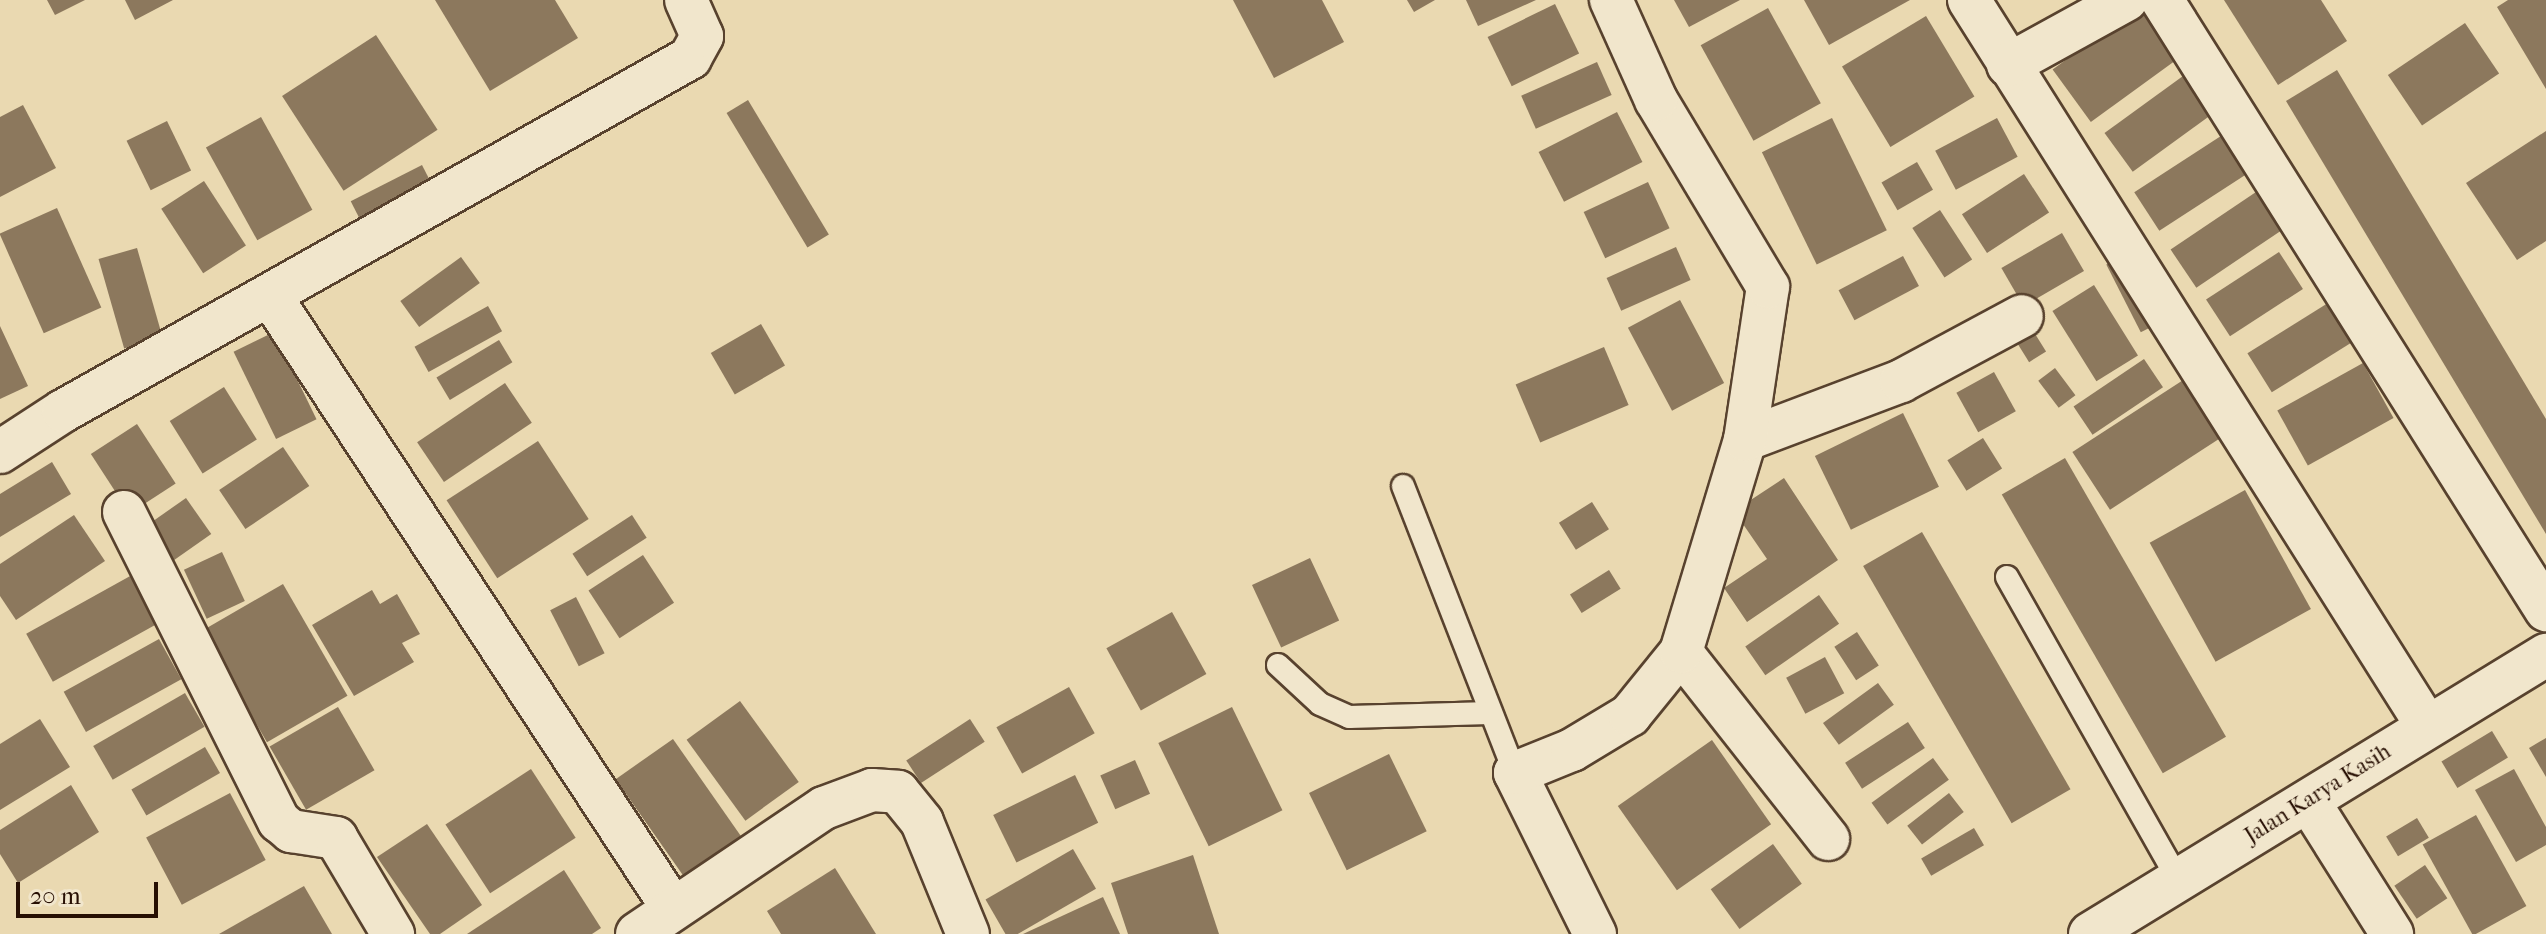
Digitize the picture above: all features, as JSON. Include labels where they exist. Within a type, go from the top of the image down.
[{"type":"street","points":[[0,452],[63,411],[271,297],[690,58],[702,36],[686,0]]},
{"type":"street","points":[[1595,934],[1515,773],[1572,750],[1630,715],[1681,652],[1745,440],[1768,287],[1656,100],[1611,0]]},
{"type":"street","points":[[1969,0],[2427,726]]},
{"type":"street","points":[[2008,65],[2126,0]]},
{"type":"street","points":[[2162,0],[2546,610]]},
{"type":"street","points":[[271,297],[672,907]]},
{"type":"street","points":[[1745,440],[1901,381],[2022,316]]},
{"type":"street","points":[[124,512],[279,821],[291,831],[336,838],[393,934]]},
{"type":"street","points":[[1681,652],[1828,839]]},
{"type":"street","name":"Jalan Karya Kasih","points":[[2090,934],[2546,655]]},
{"type":"street","points":[[637,934],[672,907],[824,808],[872,790],[898,792],[922,822],[968,934]]},
{"type":"street","points":[[2309,802],[2392,934]]},
{"type":"lane","points":[[1403,486],[1515,773]]},
{"type":"lane","points":[[2007,577],[2178,879]]},
{"type":"lane","points":[[1278,665],[1320,704],[1349,717],[1490,713]]},
{"type":"building","points":[[47,0],[85,0],[55,15]]},
{"type":"building","points":[[125,0],[173,0],[135,20]]},
{"type":"building","points":[[435,0],[555,0],[578,38],[490,91]]},
{"type":"building","points":[[1233,0],[1322,0],[1344,42],[1274,78]]},
{"type":"building","points":[[1407,0],[1435,0],[1414,12]]},
{"type":"building","points":[[1466,0],[1536,0],[1478,26]]},
{"type":"building","points":[[1674,0],[1740,0],[1689,27]]},
{"type":"building","points":[[1804,0],[1910,0],[1829,45]]},
{"type":"building","points":[[2224,0],[2321,0],[2347,41],[2278,85]]},
{"type":"building","points":[[2508,0],[2546,0],[2546,89],[2497,7]]},
{"type":"building","points":[[1555,4],[1579,53],[1512,86],[1488,37]]},
{"type":"building","points":[[2140,6],[2178,59],[2091,122],[2053,69]]},
{"type":"building","points":[[1768,8],[1821,103],[1753,141],[1701,45]]},
{"type":"building","points":[[1926,16],[1974,97],[1890,147],[1842,66]]},
{"type":"building","points":[[2465,23],[2499,74],[2422,126],[2388,75]]},
{"type":"building","points":[[376,35],[438,130],[344,191],[282,96]]},
{"type":"building","points":[[1597,62],[1612,95],[1536,129],[1521,96]]},
{"type":"building","points":[[2337,70],[2546,419],[2546,534],[2286,101]]},
{"type":"building","points":[[2183,76],[2211,115],[2133,172],[2105,133]]},
{"type":"building","points":[[748,100],[829,235],[807,247],[727,113]]},
{"type":"building","points":[[23,105],[56,168],[0,197],[0,117]]},
{"type":"building","points":[[1617,112],[1642,162],[1564,202],[1539,152]]},
{"type":"building","points":[[261,117],[312,210],[257,240],[206,148]]},
{"type":"building","points":[[1832,118],[1887,230],[1817,265],[1762,152]]},
{"type":"building","points":[[1997,118],[2018,157],[1956,190],[1935,151]]},
{"type":"building","points":[[167,121],[191,170],[151,190],[127,141]]},
{"type":"building","points":[[2546,131],[2546,241],[2517,260],[2466,183]]},
{"type":"building","points":[[2224,134],[2249,173],[2159,231],[2134,192]]},
{"type":"building","points":[[1917,162],[1933,190],[1897,210],[1881,182]]},
{"type":"building","points":[[422,165],[433,187],[362,224],[351,201]]},
{"type":"building","points":[[2024,174],[2049,213],[1987,253],[1962,214]]},
{"type":"building","points":[[204,181],[246,246],[203,273],[161,209]]},
{"type":"building","points":[[1648,182],[1670,228],[1605,258],[1584,212]]},
{"type":"building","points":[[2256,192],[2282,230],[2196,288],[2171,250]]},
{"type":"building","points":[[57,208],[101,308],[44,333],[0,233]]},
{"type":"building","points":[[1940,210],[1972,259],[1944,277],[1912,228]]},
{"type":"building","points":[[2062,233],[2084,271],[2023,306],[2001,268]]},
{"type":"building","points":[[1676,247],[1691,280],[1621,311],[1607,278]]},
{"type":"building","points":[[137,248],[163,337],[124,348],[99,259]]},
{"type":"building","points":[[2279,252],[2303,289],[2230,336],[2206,299]]},
{"type":"building","points":[[2125,255],[2160,323],[2141,332],[2106,265]]},
{"type":"building","points":[[1903,256],[1919,286],[1855,320],[1839,290]]},
{"type":"building","points":[[461,257],[480,283],[419,327],[400,301]]},
{"type":"building","points":[[2094,285],[2138,355],[2096,381],[2052,311]]},
{"type":"building","points":[[1680,300],[1724,383],[1672,411],[1628,328]]},
{"type":"building","points":[[2328,303],[2352,342],[2272,392],[2247,353]]},
{"type":"building","points":[[488,306],[502,331],[429,372],[415,347]]},
{"type":"building","points":[[2027,321],[2046,352],[2029,362],[2010,332]]},
{"type":"building","points":[[761,324],[785,366],[735,395],[711,353]]},
{"type":"building","points":[[0,326],[28,386],[0,399]]},
{"type":"building","points":[[274,332],[317,419],[276,439],[234,352]]},
{"type":"building","points":[[499,340],[512,362],[450,400],[436,378]]},
{"type":"building","points":[[1604,347],[1629,405],[1540,443],[1516,385]]},
{"type":"building","points":[[2144,359],[2163,387],[2093,435],[2074,407]]},
{"type":"building","points":[[2363,363],[2394,418],[2308,466],[2277,411]]},
{"type":"building","points":[[2055,368],[2075,395],[2059,408],[2038,381]]},
{"type":"building","points":[[1994,372],[2016,411],[1978,432],[1956,393]]},
{"type":"building","points":[[2194,373],[2232,431],[2110,510],[2072,452]]},
{"type":"building","points":[[505,383],[532,423],[444,482],[417,442]]},
{"type":"building","points":[[224,387],[257,440],[203,473],[170,421]]},
{"type":"building","points":[[1903,413],[1939,487],[1851,530],[1815,456]]},
{"type":"building","points":[[137,424],[176,484],[130,514],[91,454]]},
{"type":"building","points":[[1983,438],[2002,469],[1966,491],[1947,460]]},
{"type":"building","points":[[538,441],[589,519],[497,578],[447,500]]},
{"type":"building","points":[[283,447],[309,486],[245,529],[219,490]]},
{"type":"building","points":[[2065,458],[2226,737],[2163,773],[2002,495]]},
{"type":"building","points":[[52,462],[71,494],[0,537],[0,494]]},
{"type":"building","points":[[1784,478],[1838,560],[1747,622],[1724,588],[1767,559],[1734,511]]},
{"type":"building","points":[[2245,490],[2311,609],[2216,662],[2150,543]]},
{"type":"building","points":[[186,498],[211,534],[170,563],[145,527]]},
{"type":"building","points":[[1592,502],[1609,529],[1576,550],[1559,523]]},
{"type":"building","points":[[74,515],[105,561],[16,620],[0,596],[0,564]]},
{"type":"building","points":[[632,515],[647,538],[587,576],[572,554]]},
{"type":"building","points":[[1922,532],[2070,789],[2012,823],[1863,566]]},
{"type":"building","points":[[222,552],[245,601],[207,619],[184,570]]},
{"type":"building","points":[[643,555],[674,603],[620,638],[588,590]]},
{"type":"building","points":[[1310,558],[1339,621],[1281,648],[1252,585]]},
{"type":"building","points":[[1609,570],[1621,589],[1582,613],[1570,594]]},
{"type":"building","points":[[132,575],[159,623],[53,682],[26,634]]},
{"type":"building","points":[[283,584],[348,696],[267,742],[202,630]]},
{"type":"building","points":[[372,590],[380,604],[397,594],[420,634],[402,643],[414,662],[354,696],[312,625]]},
{"type":"building","points":[[1819,595],[1839,624],[1765,675],[1745,647]]},
{"type":"building","points":[[576,597],[605,653],[579,666],[550,610]]},
{"type":"building","points":[[1172,612],[1206,674],[1141,710],[1106,648]]},
{"type":"building","points":[[1857,632],[1879,666],[1856,680],[1834,647]]},
{"type":"building","points":[[159,639],[181,679],[86,732],[64,692]]},
{"type":"building","points":[[1825,657],[1844,693],[1805,714],[1786,678]]},
{"type":"building","points":[[1878,683],[1894,705],[1839,745],[1823,723]]},
{"type":"building","points":[[1069,687],[1095,733],[1022,774],[996,727]]},
{"type":"building","points":[[185,693],[204,727],[113,780],[93,746]]},
{"type":"building","points":[[740,701],[799,782],[745,821],[687,740]]},
{"type":"building","points":[[338,707],[375,770],[306,810],[270,746]]},
{"type":"building","points":[[1232,707],[1282,810],[1209,846],[1158,743]]},
{"type":"building","points":[[40,719],[70,767],[0,810],[0,744]]},
{"type":"building","points":[[970,719],[985,742],[921,783],[906,760]]},
{"type":"building","points":[[1908,722],[1925,748],[1862,789],[1845,763]]},
{"type":"building","points":[[2492,731],[2508,758],[2457,788],[2441,761]]},
{"type":"building","points":[[2546,738],[2546,777],[2529,748]]},
{"type":"building","points":[[673,739],[745,841],[687,882],[616,779]]},
{"type":"building","points":[[1712,740],[1771,824],[1677,890],[1618,806]]},
{"type":"building","points":[[205,747],[220,773],[146,815],[131,790]]},
{"type":"building","points":[[1389,754],[1427,831],[1347,870],[1309,793]]},
{"type":"building","points":[[1933,758],[1949,780],[1887,825],[1872,803]]},
{"type":"building","points":[[1135,760],[1150,794],[1115,809],[1100,775]]},
{"type":"building","points":[[531,769],[576,838],[490,893],[445,825]]},
{"type":"building","points":[[2514,769],[2546,827],[2546,845],[2516,862],[2475,790]]},
{"type":"building","points":[[1075,775],[1098,823],[1016,863],[993,815]]},
{"type":"building","points":[[71,785],[99,832],[18,883],[0,854],[0,830]]},
{"type":"building","points":[[230,793],[266,860],[182,905],[146,838]]},
{"type":"building","points":[[1949,793],[1964,812],[1922,845],[1907,826]]},
{"type":"building","points":[[2476,815],[2526,906],[2472,934],[2423,845]]},
{"type":"building","points":[[2417,818],[2429,838],[2398,856],[2386,837]]},
{"type":"building","points":[[427,824],[482,905],[440,934],[430,934],[377,857]]},
{"type":"building","points":[[1974,828],[1984,845],[1931,876],[1921,858]]},
{"type":"building","points":[[1773,844],[1802,884],[1740,929],[1711,889]]},
{"type":"building","points":[[1073,849],[1096,889],[1018,934],[1005,934],[986,900]]},
{"type":"building","points":[[1193,855],[1219,934],[1128,934],[1111,883]]},
{"type":"building","points":[[2425,865],[2447,898],[2417,919],[2394,886]]},
{"type":"building","points":[[835,868],[876,934],[781,934],[767,911]]},
{"type":"building","points":[[564,870],[601,928],[592,934],[467,934]]},
{"type":"building","points":[[304,886],[332,934],[219,934]]},
{"type":"building","points":[[1103,897],[1120,934],[1023,934]]}]
